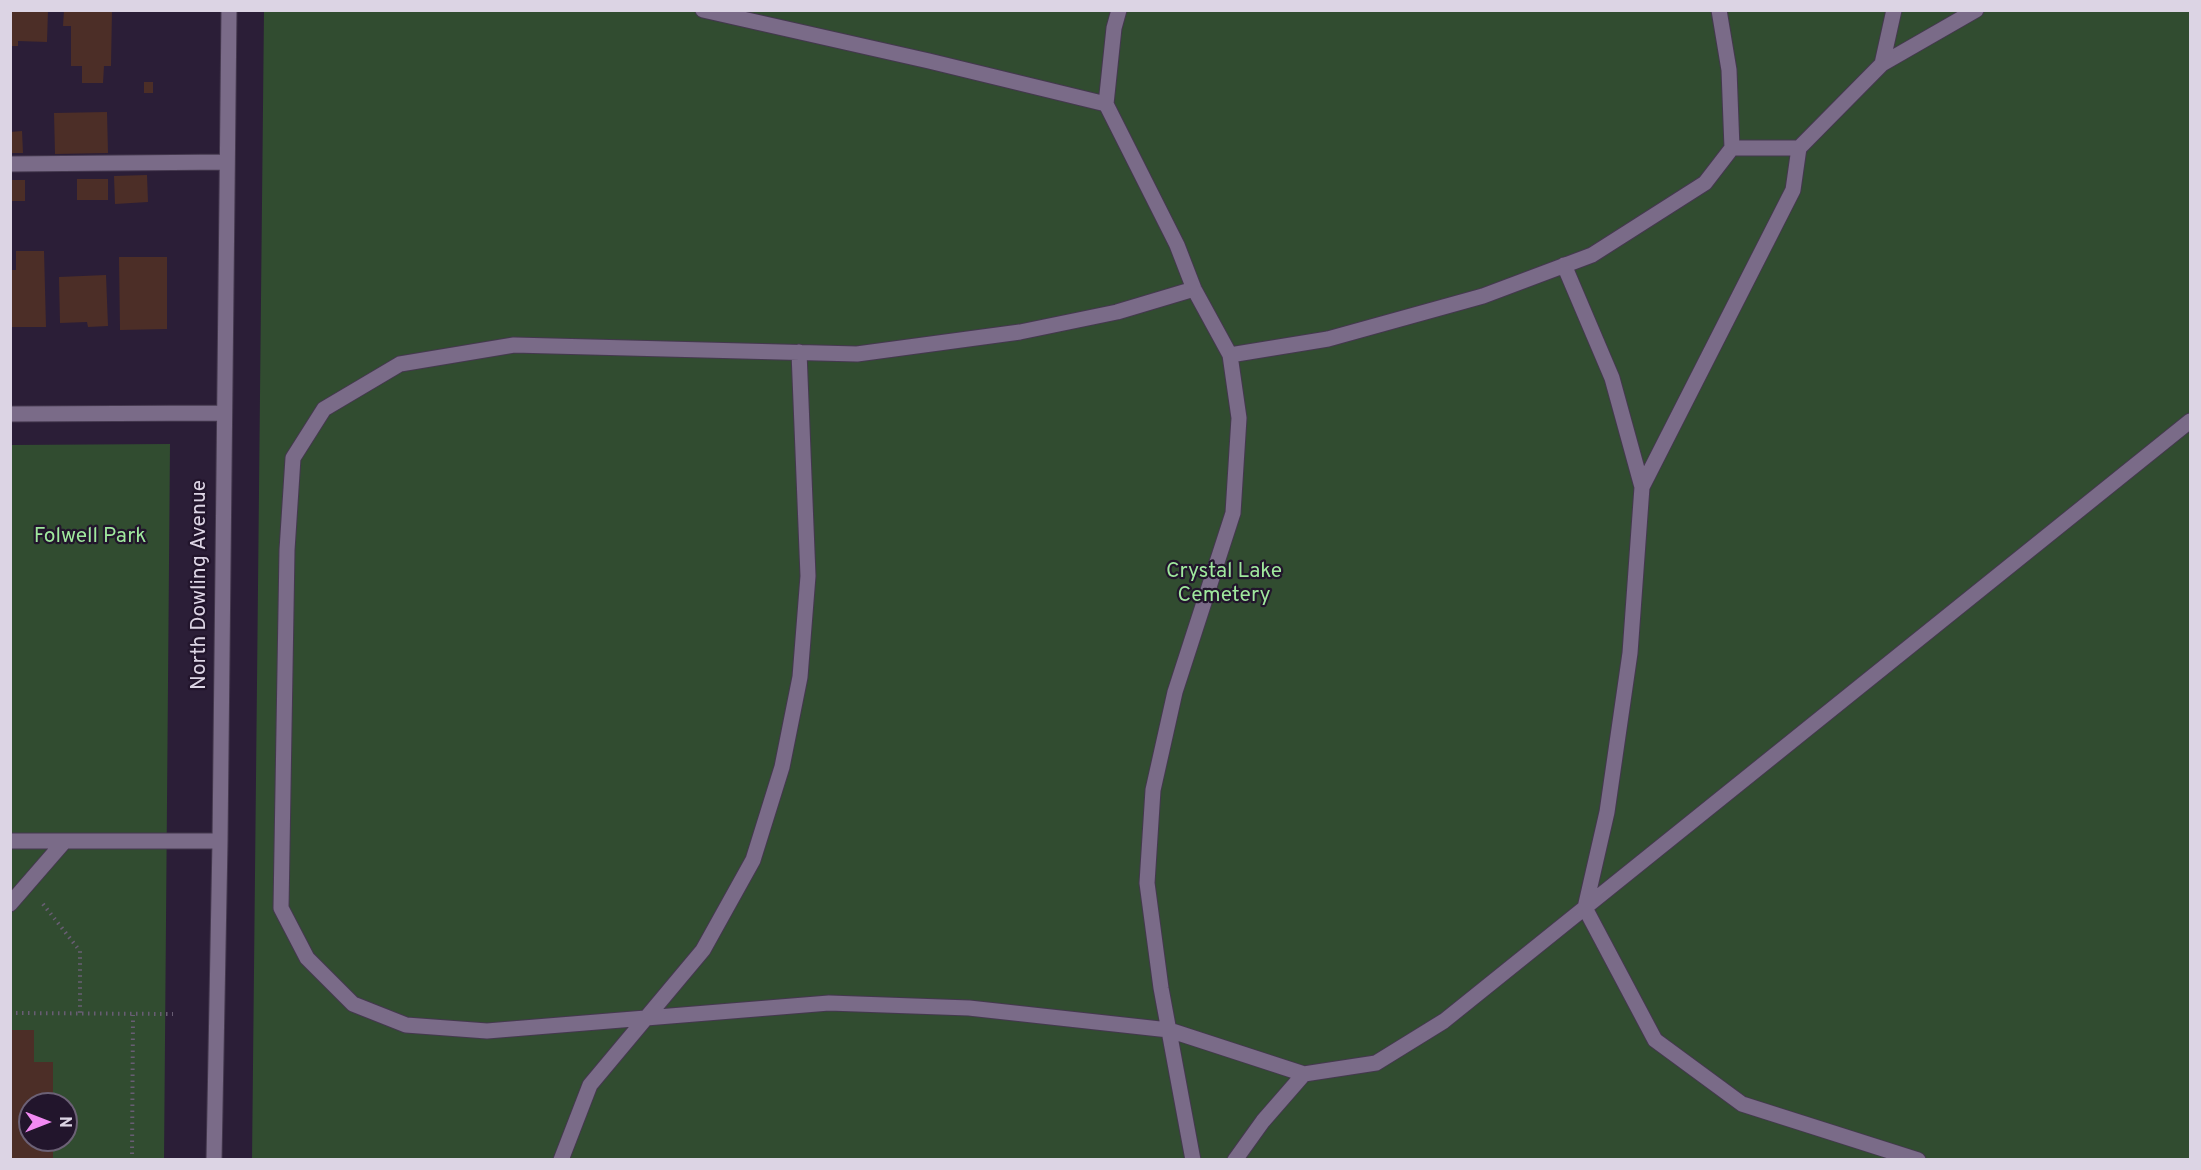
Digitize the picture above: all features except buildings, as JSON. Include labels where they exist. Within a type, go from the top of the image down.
[{"type":"street","name":"North Dowling Avenue","points":[[214,1160],[220,842],[229,10]]},
{"type":"street","points":[[703,10],[1106,104]]},
{"type":"street","points":[[1119,10],[1114,28],[1106,104],[1178,245],[1194,289],[1230,355],[1239,418],[1233,513],[1175,692],[1153,790],[1148,883],[1161,988],[1193,1160]]},
{"type":"street","points":[[1230,355],[1328,339],[1483,296],[1592,255],[1705,183],[1732,148],[1729,70],[1719,10]]},
{"type":"street","points":[[1882,64],[1894,10]]},
{"type":"street","points":[[1642,488],[1792,190],[1799,148],[1882,64],[1976,10]]},
{"type":"street","points":[[1732,148],[1799,148]]},
{"type":"street","points":[[10,164],[227,162]]},
{"type":"street","points":[[1564,265],[1612,378],[1642,488],[1630,653],[1606,812],[1585,908],[1655,1040],[1742,1104],[1918,1160]]},
{"type":"street","points":[[1194,289],[1117,312],[1020,332],[857,354],[514,345],[400,364],[324,409],[293,458],[287,550],[281,908],[307,958],[353,1004],[406,1025],[487,1031],[829,1004],[969,1008],[1169,1030],[1304,1074],[1376,1063],[1444,1021],[2190,421]]},
{"type":"street","points":[[561,1160],[590,1085],[703,950],[753,860],[782,767],[800,677],[808,576],[799,352]]},
{"type":"street","points":[[10,414],[223,413]]},
{"type":"street","points":[[10,841],[220,842]]},
{"type":"street","points":[[10,904],[63,843]]},
{"type":"street","points":[[1235,1160],[1263,1121],[1304,1074]]},
{"type":"path","points":[[28,884],[80,951],[80,1013]]},
{"type":"path","points":[[10,1013],[173,1014]]},
{"type":"path","points":[[132,1160],[133,1015]]},
{"type":"green space","name":"Crystal Lake Cemetery","points":[[264,11],[2190,11],[2190,1159],[252,1160]]},
{"type":"green space","name":"Folwell Park","points":[[170,444],[164,1159],[11,1159],[10,445]]}]
